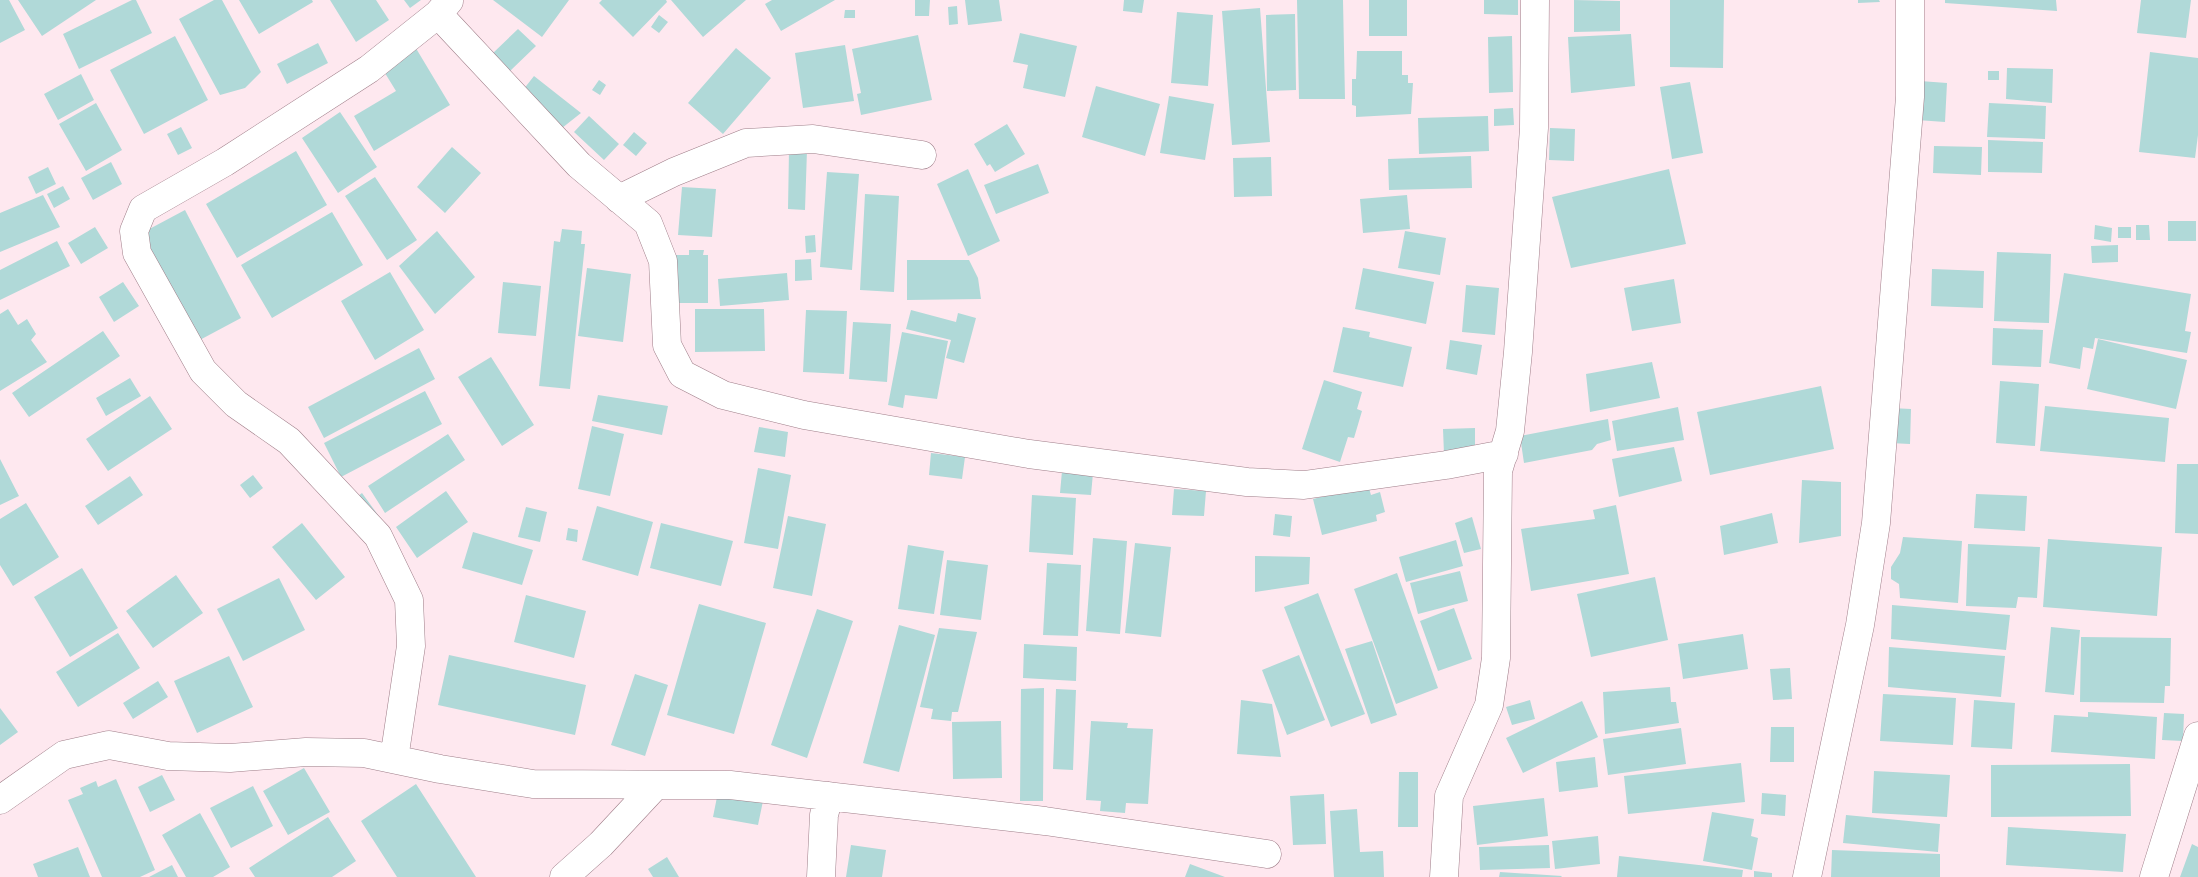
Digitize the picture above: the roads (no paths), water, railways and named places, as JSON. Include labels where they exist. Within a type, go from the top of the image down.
[{"type":"street","points":[[1444,877],[1449,796],[1489,705],[1496,658],[1498,471],[1510,431],[1518,352],[1533,138],[1535,0]]},
{"type":"street","points":[[1807,877],[1860,625],[1876,522],[1910,96],[1910,0]]},
{"type":"street","points":[[394,759],[411,646],[409,600],[378,536],[289,441],[236,404],[203,371],[136,253],[134,231],[143,209],[225,162],[369,69],[444,7],[578,165],[648,223],[663,261],[666,345],[682,374],[723,395],[804,415],[1029,454],[1247,482],[1304,485],[1446,465],[1504,454]]},
{"type":"street","points":[[619,199],[674,172],[746,143],[813,140],[922,155]]},
{"type":"street","points":[[2154,877],[2198,736]]},
{"type":"street","points":[[3,790],[64,755],[109,745],[168,756],[230,758],[306,752],[364,753],[533,784],[730,785],[1045,821],[1267,854]]},
{"type":"street","points":[[564,877],[601,844],[656,786]]},
{"type":"street","points":[[821,877],[824,815],[829,796]]}]
